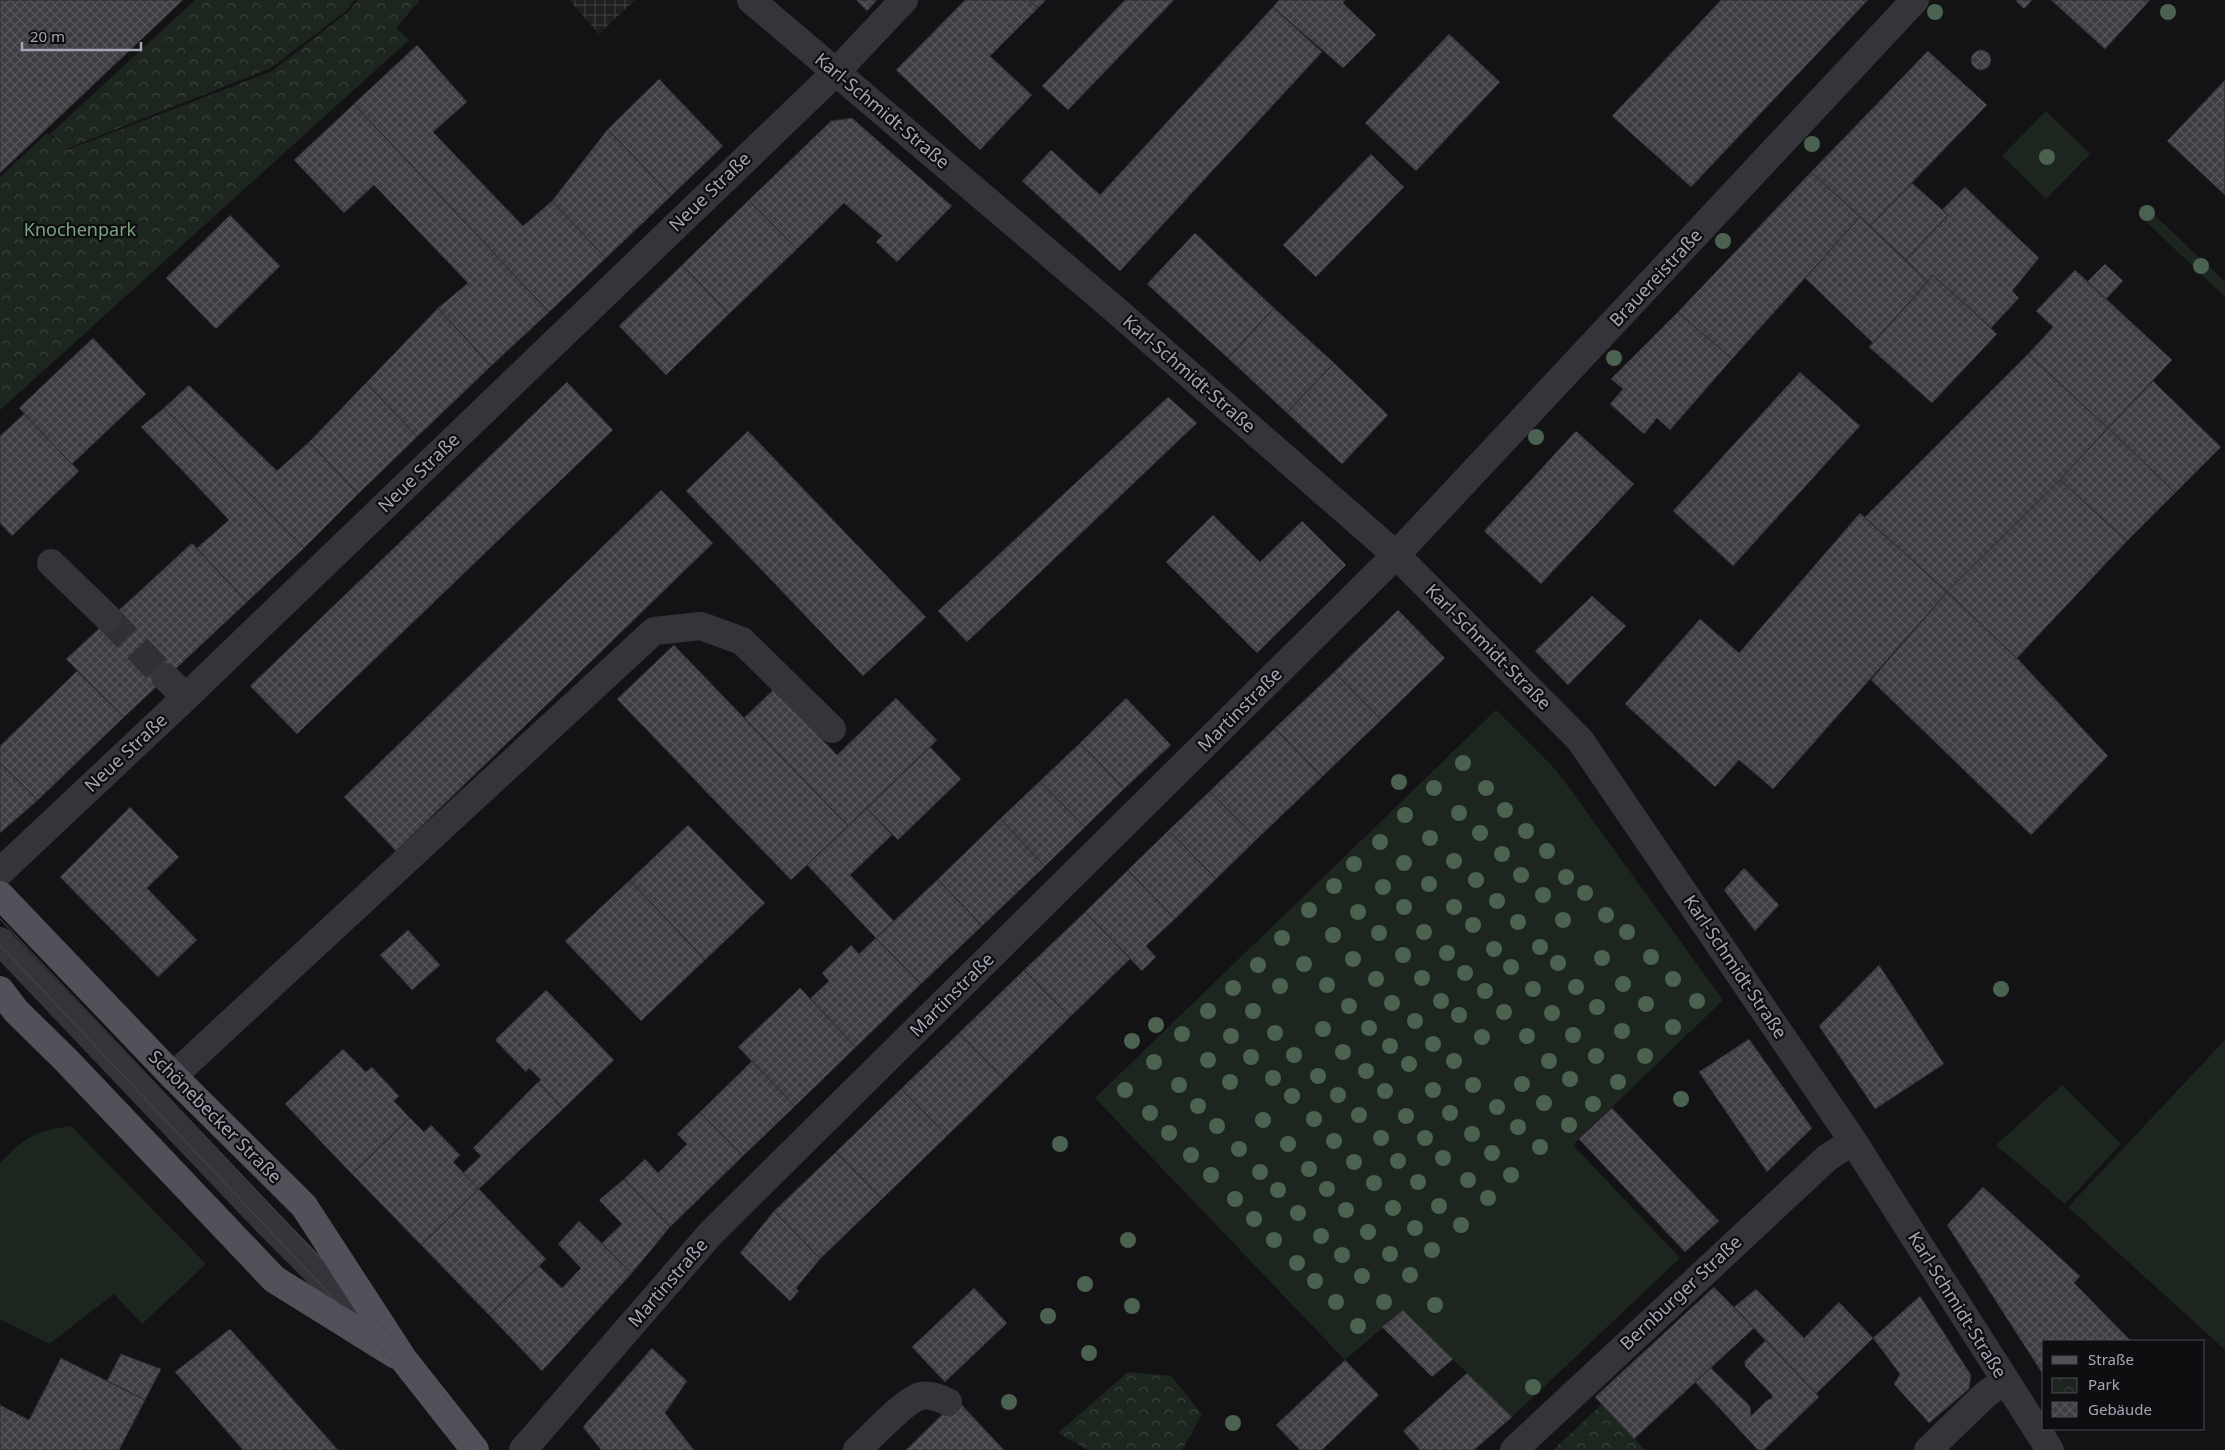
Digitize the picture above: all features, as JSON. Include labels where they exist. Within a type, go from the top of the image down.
[{"type":"main road","name":"Schönebecker Straße","points":[[0,895],[174,1076],[304,1206],[404,1360],[475,1450]]},
{"type":"main road","name":"Schönebecker Straße","points":[[0,990],[16,1011],[66,1060],[274,1279],[404,1360]]},
{"type":"street","name":"Karl-Schmidt-Straße","points":[[751,0],[1111,306],[1396,555],[1580,740],[1853,1141],[2050,1450]]},
{"type":"street","name":"Neue Straße","points":[[0,872],[186,698],[836,72],[904,0]]},
{"type":"street","name":"Brauereistraße","points":[[1396,555],[1915,0]]},
{"type":"street","name":"Martinstraße","points":[[523,1450],[711,1233],[1396,555]]},
{"type":"street","points":[[51,563],[108,618]]},
{"type":"street","points":[[174,1076],[654,632],[702,626],[742,641],[832,729]]},
{"type":"street","points":[[165,677],[186,698]]},
{"type":"street","points":[[0,942],[265,1220],[404,1360]]},
{"type":"street","name":"Bernburger Straße","points":[[1514,1450],[1827,1158],[1853,1141]]},
{"type":"street","points":[[1928,1450],[1986,1394],[2005,1381]]},
{"type":"street","points":[[857,1450],[909,1402],[921,1396],[938,1397],[948,1402]]},
{"type":"shaded area","points":[[569,0],[635,0],[599,34]]},
{"type":"green space","points":[[195,0],[354,0],[347,10],[271,68],[66,149],[50,134]]},
{"type":"green space","name":"Knochenpark","points":[[358,0],[420,0],[396,28],[409,40],[0,410],[0,177],[47,133],[67,150],[272,71],[348,12]]},
{"type":"green space","points":[[2046,111],[2090,154],[2046,199],[2002,156]]},
{"type":"green space","points":[[2145,206],[2225,282],[2225,297],[2138,214]]},
{"type":"green space","points":[[1496,710],[1557,771],[1723,1000],[1573,1145],[1680,1258],[1512,1417],[1403,1310],[1345,1360],[1095,1098]]},
{"type":"green space","points":[[2225,1040],[2225,1350],[2068,1207]]},
{"type":"green space","points":[[2062,1085],[2121,1144],[2065,1204],[1996,1145]]},
{"type":"green space","points":[[71,1126],[206,1264],[142,1324],[114,1294],[49,1344],[0,1319],[0,1163],[31,1137],[48,1130]]},
{"type":"green space","points":[[1128,1372],[1171,1376],[1202,1414],[1182,1450],[1088,1450],[1058,1433]]},
{"type":"green space","points":[[1602,1404],[1645,1450],[1553,1450]]},
{"type":"building","points":[[0,0],[183,0],[0,173]]},
{"type":"building","points":[[856,0],[877,0],[867,11]]},
{"type":"building","points":[[965,0],[1029,0],[1038,8],[990,56],[1032,95],[980,150],[896,70]]},
{"type":"building","points":[[1029,0],[1046,0],[1038,8]]},
{"type":"building","points":[[1125,0],[1174,0],[1068,110],[1042,86]]},
{"type":"building","points":[[1279,0],[1345,0],[1343,3],[1376,35],[1343,68],[1273,7]]},
{"type":"building","points":[[1721,0],[1868,0],[1691,187],[1612,116]]},
{"type":"building","points":[[2015,0],[2032,0],[2024,9]]},
{"type":"building","points":[[2051,0],[2150,0],[2105,49]]},
{"type":"building","points":[[1273,7],[1322,52],[1120,271],[1022,181],[1051,150],[1100,195]]},
{"type":"building","points":[[1449,34],[1500,82],[1416,171],[1365,123]]},
{"type":"building","points":[[417,45],[467,102],[433,132],[523,226],[552,201],[606,258],[549,312],[354,104]]},
{"type":"building","points":[[1981,50],[1988,53],[1991,60],[1988,67],[1981,70],[1974,67],[1971,60],[1974,53]]},
{"type":"building","points":[[1928,51],[1987,105],[1870,226],[1811,172]]},
{"type":"building","points":[[659,79],[723,146],[671,196],[608,129]]},
{"type":"building","points":[[2225,80],[2225,195],[2167,141]]},
{"type":"building","points":[[354,104],[549,312],[491,366],[438,308],[468,283],[374,185],[344,213],[294,160]]},
{"type":"building","points":[[852,118],[952,206],[897,262],[876,242],[882,236],[844,203],[797,249],[749,200],[831,121]]},
{"type":"building","points":[[608,129],[671,196],[606,258],[552,201]]},
{"type":"building","points":[[1371,154],[1404,187],[1316,277],[1283,245]]},
{"type":"building","points":[[1811,172],[1860,217],[1732,359],[1678,312]]},
{"type":"building","points":[[1912,183],[1948,215],[1906,260],[1870,226]]},
{"type":"building","points":[[1965,187],[2039,258],[2012,291],[2019,298],[1991,328],[1933,275],[1928,282],[1906,260],[1948,215],[1942,210]]},
{"type":"building","points":[[749,200],[797,249],[729,314],[682,265]]},
{"type":"building","points":[[230,215],[280,266],[216,329],[166,278]]},
{"type":"building","points":[[1860,217],[1928,282],[1873,343],[1805,278]]},
{"type":"building","points":[[1195,233],[1274,308],[1228,358],[1147,284]]},
{"type":"building","points":[[2105,264],[2123,281],[2106,299],[2087,282]]},
{"type":"building","points":[[682,265],[729,314],[666,375],[619,326]]},
{"type":"building","points":[[2075,270],[2172,360],[2108,428],[2028,354],[2053,327],[2036,311]]},
{"type":"building","points":[[1933,275],[1997,334],[1932,403],[1869,347]]},
{"type":"building","points":[[438,308],[491,366],[417,437],[366,383]]},
{"type":"building","points":[[1274,308],[1334,363],[1287,413],[1228,358]]},
{"type":"building","points":[[1678,312],[1732,359],[1670,430],[1657,418],[1644,434],[1610,404],[1623,389],[1611,379]]},
{"type":"building","points":[[93,338],[146,394],[72,464],[19,408]]},
{"type":"building","points":[[2028,354],[2108,428],[2060,480],[1947,592],[1865,517]]},
{"type":"building","points":[[1334,363],[1388,415],[1342,464],[1287,413]]},
{"type":"building","points":[[1800,372],[1860,426],[1733,566],[1673,511]]},
{"type":"building","points":[[2153,381],[2221,447],[2175,493],[2108,428]]},
{"type":"building","points":[[567,382],[613,430],[297,734],[250,686]]},
{"type":"building","points":[[366,383],[417,437],[358,494],[309,442]]},
{"type":"building","points":[[189,385],[277,471],[309,442],[358,494],[304,548],[164,408]]},
{"type":"building","points":[[1168,397],[1197,423],[967,642],[938,611]]},
{"type":"building","points":[[164,408],[304,548],[247,602],[197,548],[229,520],[141,427]]},
{"type":"building","points":[[24,414],[79,471],[12,536],[0,523],[0,436]]},
{"type":"building","points":[[2108,428],[2175,493],[2127,541],[2060,480]]},
{"type":"building","points":[[748,431],[926,617],[863,676],[686,491]]},
{"type":"building","points":[[1576,431],[1634,484],[1541,584],[1484,531]]},
{"type":"building","points":[[2060,480],[2127,541],[2017,658],[1947,592]]},
{"type":"building","points":[[661,490],[713,543],[396,851],[344,797]]},
{"type":"building","points":[[1860,513],[1947,592],[1773,789],[1739,760],[1715,787],[1625,704],[1700,619],[1739,653]]},
{"type":"building","points":[[1213,515],[1260,562],[1302,521],[1346,565],[1257,653],[1166,562]]},
{"type":"building","points":[[192,543],[247,602],[124,717],[66,659]]},
{"type":"building","points":[[1947,592],[2017,658],[2108,756],[2031,835],[1871,680]]},
{"type":"building","points":[[1592,596],[1626,626],[1568,685],[1535,651]]},
{"type":"building","points":[[1398,610],[1445,658],[1381,720],[1334,672]]},
{"type":"building","points":[[674,645],[848,826],[791,880],[617,699]]},
{"type":"building","points":[[77,671],[124,717],[38,800],[0,763],[0,746]]},
{"type":"building","points":[[1334,672],[1381,720],[1322,777],[1275,728]]},
{"type":"building","points":[[774,689],[837,755],[896,698],[937,740],[848,826],[744,718]]},
{"type":"building","points":[[1126,698],[1171,745],[1124,789],[1080,743]]},
{"type":"building","points":[[1275,728],[1322,777],[1257,839],[1210,791]]},
{"type":"building","points":[[1080,743],[1124,789],[1085,827],[1040,781]]},
{"type":"building","points":[[930,747],[961,779],[898,840],[867,808]]},
{"type":"building","points":[[0,763],[38,800],[0,833]]},
{"type":"building","points":[[1040,781],[1085,827],[1045,866],[1000,819]]},
{"type":"building","points":[[1210,791],[1257,839],[1216,879],[1169,830]]},
{"type":"building","points":[[130,807],[179,857],[147,888],[197,940],[158,977],[60,877]]},
{"type":"building","points":[[867,808],[892,835],[850,875],[894,921],[876,938],[807,865]]},
{"type":"building","points":[[1000,819],[1045,866],[982,926],[938,879]]},
{"type":"building","points":[[688,825],[765,903],[705,960],[630,880]]},
{"type":"building","points":[[1169,830],[1216,879],[1175,919],[1128,870]]},
{"type":"building","points":[[1744,868],[1779,905],[1755,931],[1724,890]]},
{"type":"building","points":[[1128,870],[1175,919],[1146,946],[1156,957],[1142,971],[1085,912]]},
{"type":"building","points":[[938,879],[982,926],[921,984],[876,938]]},
{"type":"building","points":[[630,880],[705,960],[641,1021],[565,941]]},
{"type":"building","points":[[1085,912],[1130,959],[1070,1017],[1024,970]]},
{"type":"building","points":[[408,930],[440,965],[412,990],[380,955]]},
{"type":"building","points":[[876,938],[921,984],[856,1047],[810,999],[829,981],[822,973],[851,945],[859,954]]},
{"type":"building","points":[[1879,965],[1944,1064],[1875,1109],[1819,1026]]},
{"type":"building","points":[[1024,970],[1070,1017],[1005,1080],[959,1033]]},
{"type":"building","points":[[800,988],[856,1047],[795,1106],[738,1047]]},
{"type":"building","points":[[546,990],[614,1060],[563,1109],[538,1082],[541,1080],[529,1068],[526,1072],[495,1040]]},
{"type":"building","points":[[959,1033],[1005,1080],[947,1136],[901,1089]]},
{"type":"building","points":[[1749,1039],[1812,1128],[1767,1172],[1699,1072]]},
{"type":"building","points":[[343,1049],[366,1072],[372,1067],[399,1096],[394,1101],[410,1118],[352,1174],[285,1104]]},
{"type":"building","points":[[752,1061],[795,1106],[743,1156],[700,1112]]},
{"type":"building","points":[[538,1082],[563,1109],[479,1189],[463,1173],[481,1156],[473,1148]]},
{"type":"building","points":[[901,1089],[947,1136],[882,1199],[836,1152]]},
{"type":"building","points":[[1612,1108],[1719,1221],[1685,1252],[1579,1139]]},
{"type":"building","points":[[700,1112],[743,1156],[670,1227],[624,1179],[645,1159],[658,1173],[687,1144],[677,1134]]},
{"type":"building","points":[[410,1118],[424,1132],[431,1125],[460,1155],[453,1162],[479,1189],[421,1245],[352,1174]]},
{"type":"building","points":[[836,1152],[882,1199],[820,1259],[774,1211]]},
{"type":"building","points":[[624,1179],[670,1227],[632,1273],[602,1243],[622,1224],[599,1200]]},
{"type":"building","points":[[1983,1187],[2080,1276],[2074,1283],[2130,1340],[2042,1340],[2042,1373],[1947,1225]]},
{"type":"building","points":[[479,1189],[546,1259],[489,1315],[421,1245]]},
{"type":"building","points":[[774,1211],[820,1259],[796,1288],[799,1291],[790,1301],[740,1253]]},
{"type":"building","points":[[579,1221],[632,1273],[542,1371],[489,1315],[539,1266],[562,1288],[581,1268],[558,1244]]},
{"type":"building","points":[[1714,1287],[1754,1328],[1634,1439],[1595,1397]]},
{"type":"building","points":[[974,1288],[1007,1323],[945,1382],[912,1347]]},
{"type":"building","points":[[1756,1289],[1804,1338],[1839,1302],[1873,1338],[1816,1394],[1734,1307]]},
{"type":"building","points":[[1920,1296],[1971,1375],[1969,1389],[1929,1423],[1894,1384],[1900,1374],[1873,1338]]},
{"type":"building","points":[[1403,1310],[1453,1359],[1432,1377],[1382,1327]]},
{"type":"building","points":[[230,1329],[338,1450],[243,1450],[175,1372]]},
{"type":"building","points":[[1766,1340],[1819,1397],[1764,1450],[1758,1450],[1695,1382],[1711,1368],[1750,1406],[1751,1416],[1766,1401],[1772,1398],[1772,1395],[1745,1366],[1745,1361]]},
{"type":"building","points":[[652,1348],[687,1381],[665,1413],[694,1450],[601,1450],[583,1427]]},
{"type":"building","points":[[121,1354],[161,1369],[145,1400],[107,1381]]},
{"type":"building","points":[[61,1358],[145,1400],[119,1450],[0,1450],[0,1405],[29,1420]]},
{"type":"building","points":[[1345,1360],[1379,1395],[1322,1450],[1300,1450],[1276,1425]]},
{"type":"building","points":[[1467,1373],[1512,1417],[1474,1450],[1420,1450],[1403,1431]]},
{"type":"building","points":[[957,1400],[1004,1450],[906,1450]]},
{"type":"tunnel","points":[[108,618],[165,677]]},
{"type":"tram line","points":[[0,919],[342,1281],[448,1400],[486,1450]]},
{"type":"tram line","points":[[0,945],[375,1342],[434,1408],[465,1450]]}]
